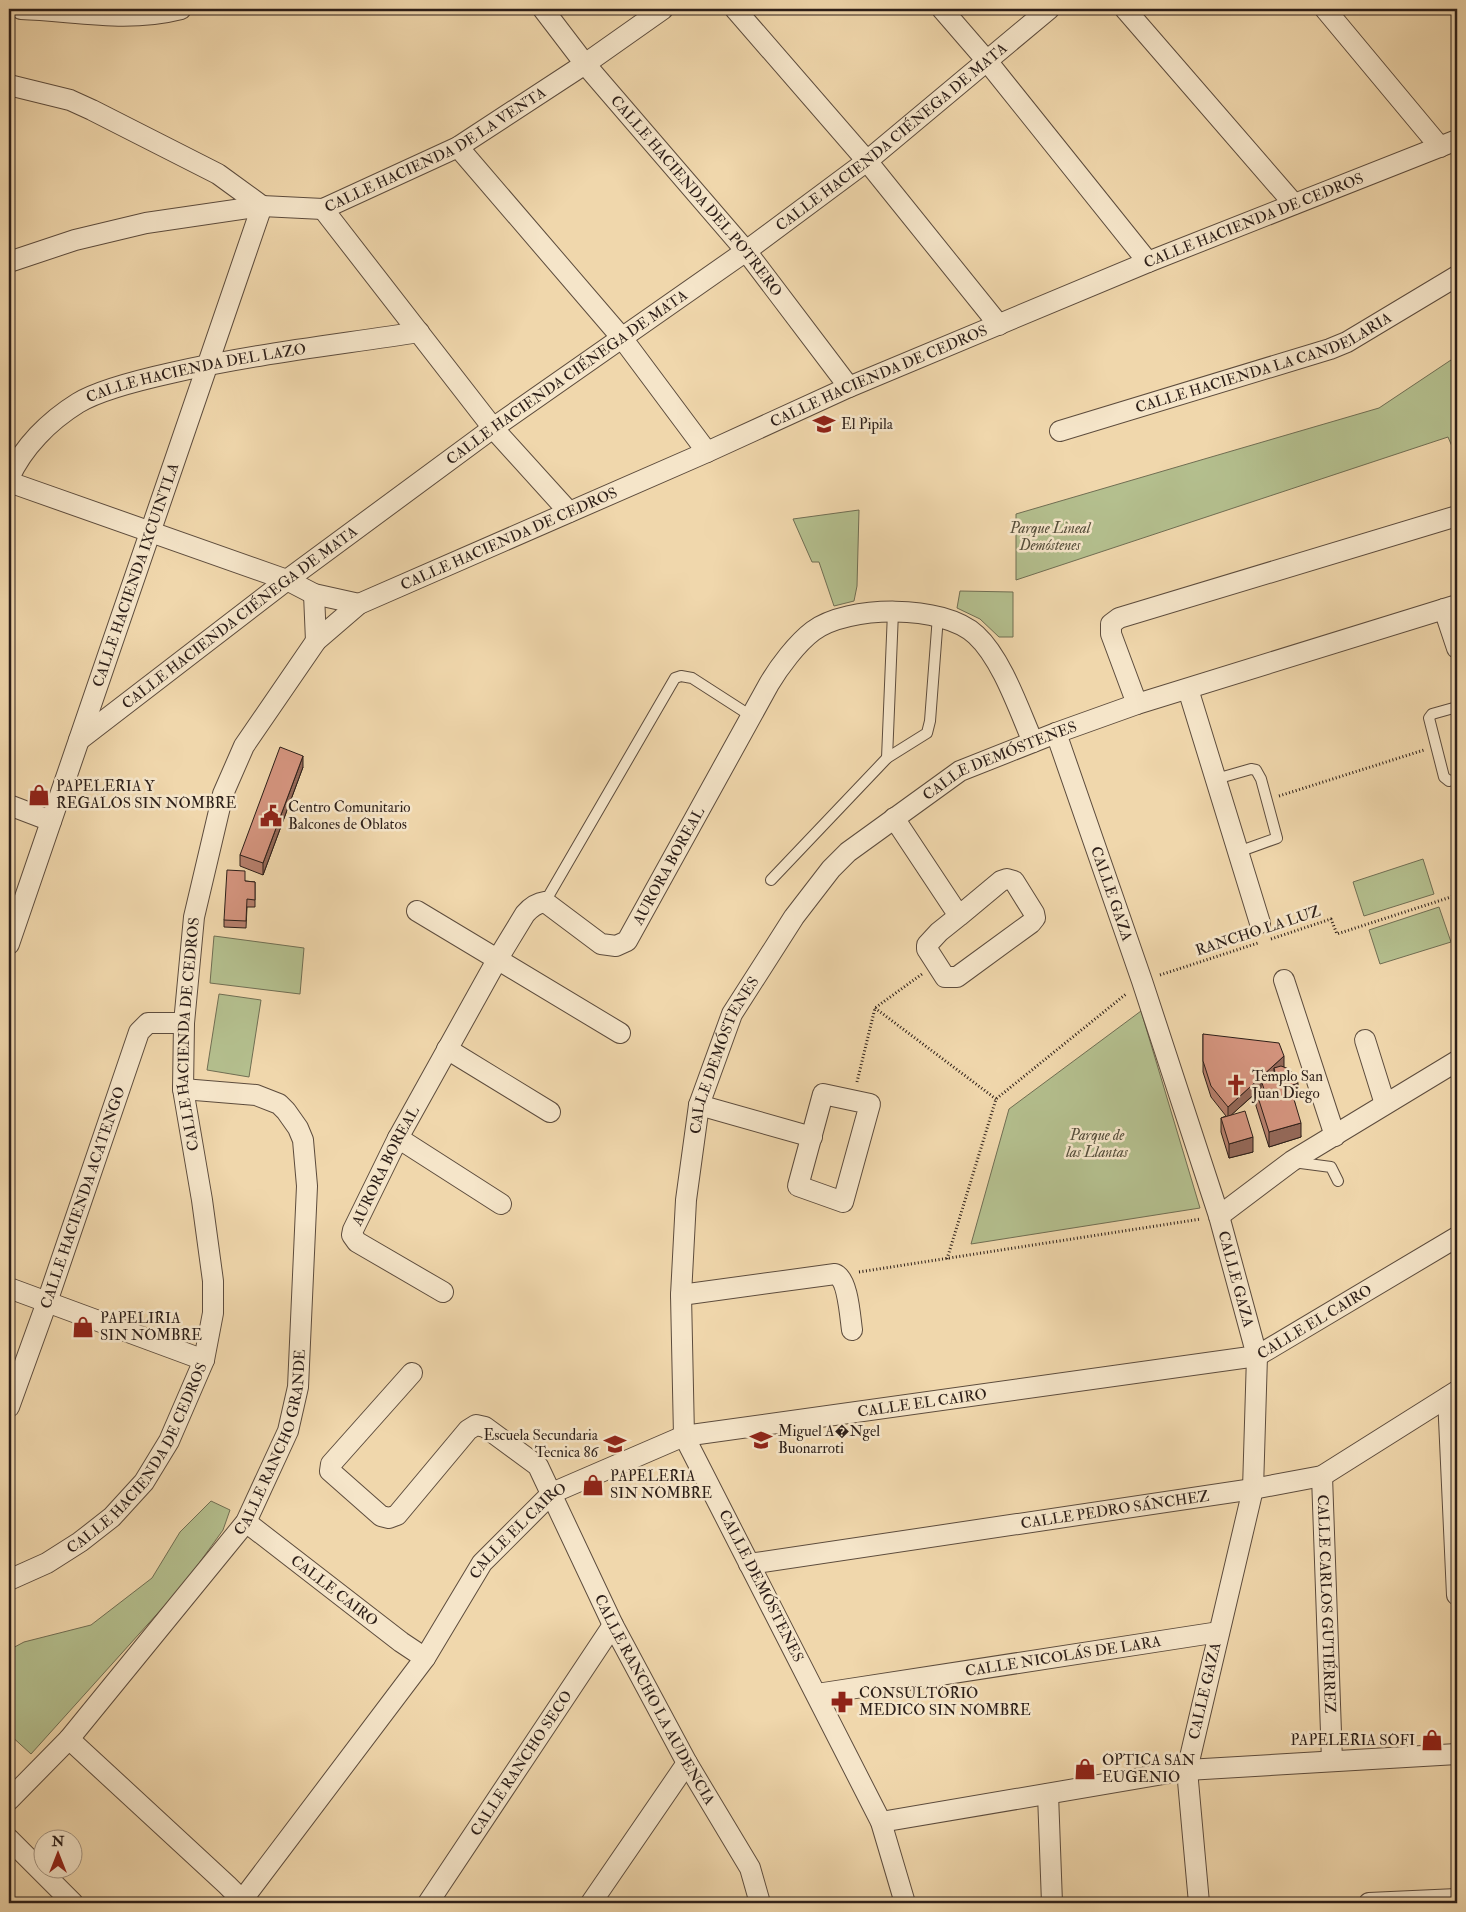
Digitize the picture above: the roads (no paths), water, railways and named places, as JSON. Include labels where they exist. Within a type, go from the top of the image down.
[{"type":"street","points":[[20,9],[112,17],[142,16],[181,9]]},
{"type":"street","name":"CALLE HACIENDA DEL POTRERO","points":[[542,9],[585,64],[746,251],[849,387]]},
{"type":"street","name":"CALLE HACIENDA DE LA VENTA","points":[[9,262],[75,240],[146,224],[262,206],[324,209],[458,147],[585,64],[663,9]]},
{"type":"street","points":[[735,9],[867,161],[999,325]]},
{"type":"street","points":[[942,9],[987,61],[1148,262]]},
{"type":"street","name":"CALLE HACIENDA CIÉNEGA DE MATA","points":[[79,740],[287,580],[493,428],[746,251],[867,161],[1049,9]]},
{"type":"street","points":[[1125,9],[1294,204]]},
{"type":"street","points":[[1325,9],[1449,143]]},
{"type":"street","points":[[9,84],[70,100],[92,110],[218,174],[262,206]]},
{"type":"street","name":"CALLE HACIENDA DE CEDROS","points":[[9,1580],[47,1563],[80,1542],[112,1517],[144,1482],[169,1441],[204,1360],[213,1314],[213,1281],[202,1200],[183,1089],[184,1023],[194,917],[223,794],[244,746],[316,641],[359,604],[707,452],[849,387],[1148,262],[1449,143]]},
{"type":"street","points":[[458,147],[622,338],[707,452]]},
{"type":"street","name":"CALLE HACIENDA IXCUINTLA","points":[[9,944],[262,206]]},
{"type":"street","points":[[324,209],[493,428],[569,512]]},
{"type":"street","name":"CALLE HACIENDA LA CANDELARIA","points":[[1060,431],[1330,349],[1347,342],[1457,276]]},
{"type":"street","name":"CALLE HACIENDA DEL LAZO","points":[[9,478],[15,464],[28,446],[51,424],[78,403],[114,388],[149,377],[208,364],[419,332]]},
{"type":"street","points":[[9,482],[287,580],[314,594],[359,604]]},
{"type":"street","points":[[1137,704],[1111,634],[1111,624],[1119,618],[1457,516]]},
{"type":"street","points":[[314,594],[316,641]]},
{"type":"street","points":[[1451,607],[1457,648]]},
{"type":"street","name":"CALLE DEMÓSTENES","points":[[905,1903],[881,1822],[684,1436],[680,1295],[686,1200],[699,1105],[732,1014],[794,917],[831,869],[848,852],[960,772],[1056,733],[1137,704],[1451,607]]},
{"type":"street","name":"AURORA BOREAL","points":[[443,1292],[358,1242],[352,1235],[354,1226],[398,1138],[497,960],[529,909],[534,905],[545,902],[601,944],[616,946],[627,941],[776,673],[812,632],[823,625],[849,616],[893,612],[938,616],[968,629],[985,645],[1010,689],[1033,742]]},
{"type":"street","points":[[1188,689],[1260,922]]},
{"type":"street","name":"CALLE GAZA","points":[[1056,733],[1142,981],[1219,1216],[1257,1356],[1253,1490],[1186,1770],[1199,1903]]},
{"type":"street","points":[[9,805],[51,821]]},
{"type":"street","points":[[894,818],[959,916]]},
{"type":"street","points":[[1007,879],[1014,881],[1034,913],[1035,918],[957,977],[945,977],[927,949],[928,943],[959,916],[1001,881],[1007,879]]},
{"type":"street","points":[[417,911],[620,1033]]},
{"type":"street","points":[[1284,980],[1334,1136]]},
{"type":"street","name":"CALLE HACIENDA ACATENGO","points":[[9,1407],[47,1302],[139,1032],[148,1024],[184,1023]]},
{"type":"street","points":[[1365,1040],[1385,1104]]},
{"type":"street","points":[[448,1049],[550,1112]]},
{"type":"street","points":[[1219,1216],[1292,1162],[1457,1061]]},
{"type":"street","name":"CALLE RANCHO GRANDE","points":[[9,1800],[69,1739],[246,1522],[288,1431],[298,1387],[307,1186],[303,1140],[286,1111],[279,1104],[256,1095],[183,1089]]},
{"type":"street","points":[[823,1094],[861,1102],[843,1202],[798,1186],[812,1136],[823,1094]]},
{"type":"street","points":[[699,1105],[812,1136]]},
{"type":"street","points":[[398,1138],[501,1204]]},
{"type":"street","name":"CALLE EL CAIRO","points":[[241,1902],[425,1658],[482,1563],[552,1493],[684,1436],[1257,1356],[1457,1237]]},
{"type":"street","points":[[680,1295],[830,1274],[839,1276],[844,1282],[852,1330]]},
{"type":"street","points":[[9,1288],[204,1360]]},
{"type":"street","name":"CALLE RANCHO LA AUDENCIA","points":[[412,1373],[331,1464],[330,1468],[333,1474],[381,1516],[389,1518],[397,1515],[468,1430],[476,1425],[485,1426],[538,1466],[613,1625],[687,1763],[750,1868],[760,1903]]},
{"type":"street","points":[[1453,1394],[1457,1595]]},
{"type":"street","name":"CALLE PEDRO SÁNCHEZ","points":[[749,1564],[1253,1490],[1322,1476],[1453,1394]]},
{"type":"street","name":"CALLE CARLOS GUTIÉRREZ","points":[[1322,1476],[1332,1761]]},
{"type":"street","name":"CALLE CAIRO","points":[[246,1522],[401,1642],[425,1658]]},
{"type":"street","name":"CALLE RANCHO SECO","points":[[428,1903],[613,1625]]},
{"type":"street","name":"CALLE NICOLÁS DE LARA","points":[[816,1694],[1219,1632]]},
{"type":"street","points":[[69,1739],[227,1885],[241,1902]]},
{"type":"street","points":[[881,1822],[1186,1770],[1457,1754]]},
{"type":"street","points":[[591,1903],[687,1763]]},
{"type":"street","points":[[1048,1794],[1052,1903]]},
{"type":"street","points":[[9,1839],[73,1903]]},
{"type":"street","points":[[1369,1903],[1457,1899]]},
{"type":"lane","points":[[887,758],[893,612]]},
{"type":"lane","points":[[771,880],[887,758],[927,732],[929,727],[938,616]]},
{"type":"lane","points":[[545,902],[675,678],[680,676],[692,678],[752,716]]},
{"type":"lane","points":[[1457,707],[1432,714],[1429,718],[1446,779],[1452,781],[1457,779]]},
{"type":"lane","points":[[1216,779],[1246,769],[1256,770],[1261,779],[1277,838],[1238,852]]},
{"type":"lane","points":[[1292,1162],[1331,1167],[1338,1181]]},
{"type":"place","name":"El Pipila","points":[[824,424]]},
{"type":"place","name":"PAPELERIA Y REGALOS SIN NOMBRE","points":[[39,795]]},
{"type":"place","name":"Centro Comunitario Balcones de Oblatos","points":[[271,816]]},
{"type":"place","name":"Templo San Juan Diego","points":[[1236,1085]]},
{"type":"place","name":"PAPELIRIA SIN NOMBRE","points":[[83,1327]]},
{"type":"place","name":"Miguel A�Ngel Buonarroti","points":[[761,1440]]},
{"type":"place","name":"Escuela Secundaria Tecnica 86","points":[[615,1444]]},
{"type":"place","name":"PAPELERIA SIN NOMBRE","points":[[593,1485]]},
{"type":"place","name":"CONSULTORIO MEDICO SIN NOMBRE","points":[[842,1702]]},
{"type":"place","name":"PAPELERIA SOFI","points":[[1432,1740]]},
{"type":"place","name":"OPTICA SAN EUGENIO","points":[[1085,1769]]},
{"type":"park label","name":"Parque Lineal Demóstenes","points":[[1050,536]]},
{"type":"park label","name":"Parque de las Llantas","points":[[1097,1144]]}]
